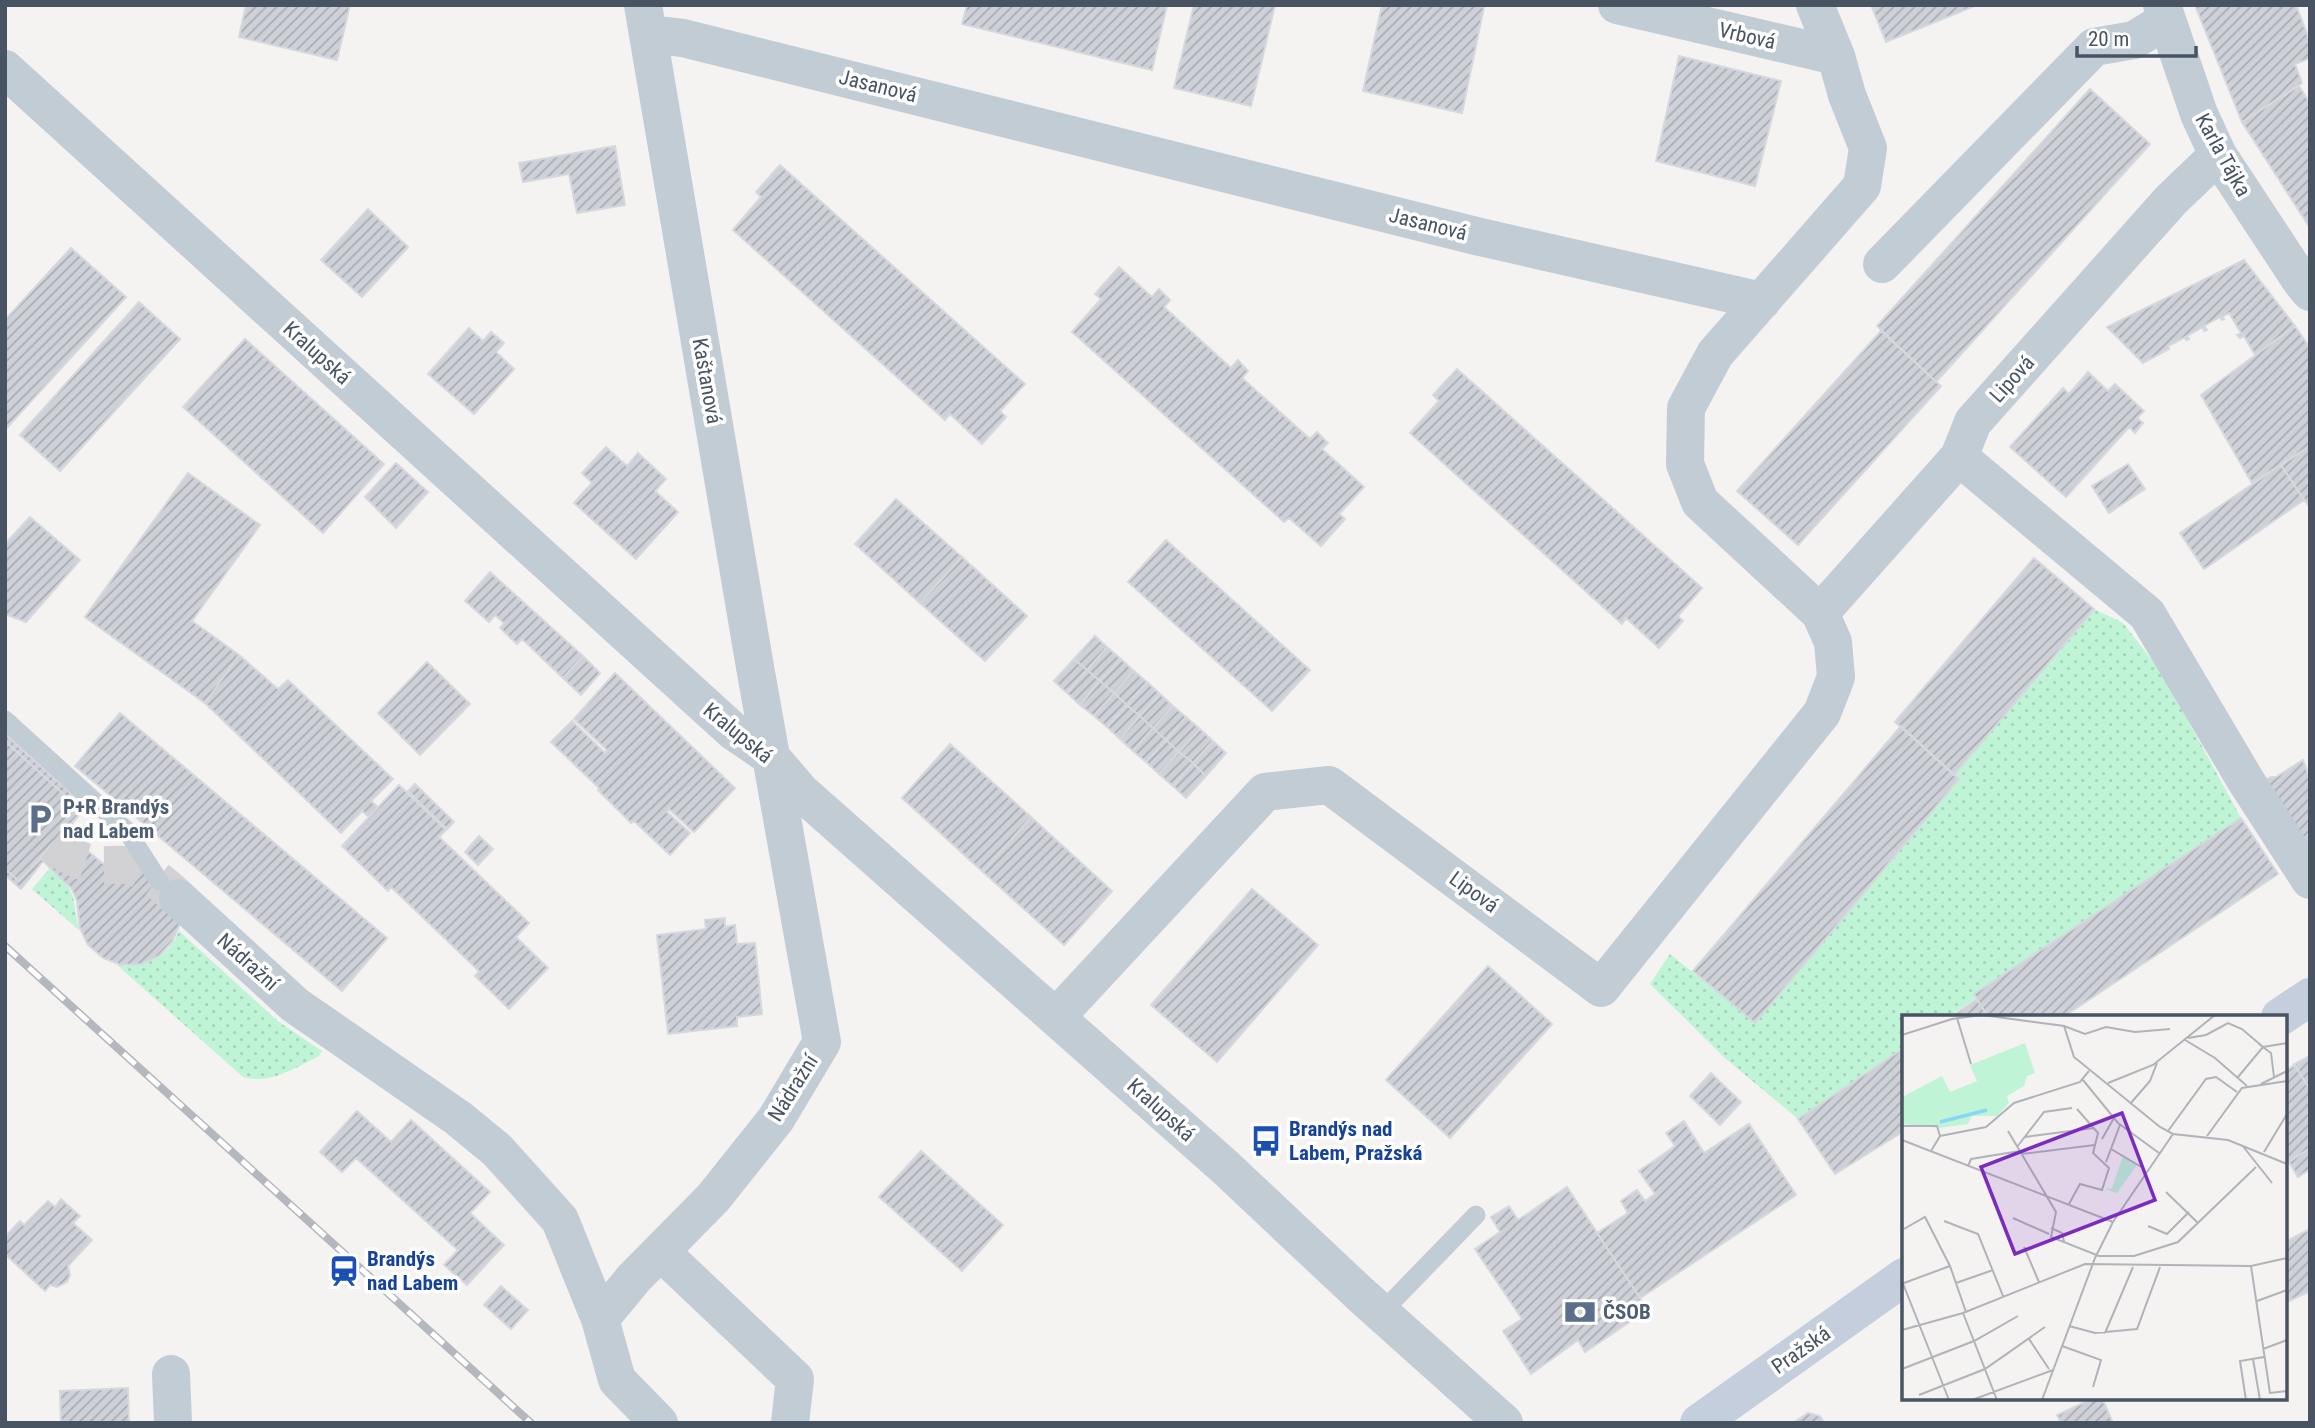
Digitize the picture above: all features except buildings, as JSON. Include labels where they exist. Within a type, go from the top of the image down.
[{"type":"main road","points":[[2283,1015],[2310,997]]},
{"type":"main road","name":"Pražská","points":[[1699,1423],[1902,1278]]},
{"type":"street","name":"Vrbová","points":[[1617,5],[1836,57]]},
{"type":"street","points":[[1815,5],[1868,148],[1861,186],[1715,354],[1686,408],[1685,464],[1700,502],[1820,613]]},
{"type":"street","points":[[1882,264],[2094,47],[2134,40],[2165,13]]},
{"type":"street","name":"Karla Tájka","points":[[2165,13],[2199,114],[2218,155],[2310,292]]},
{"type":"street","name":"Jasanová","points":[[646,19],[683,38],[1476,236],[1762,301]]},
{"type":"street","name":"Kaštanová","points":[[646,19],[771,757]]},
{"type":"street","name":"Kralupská","points":[[5,69],[733,731],[771,757],[801,792],[1225,1167],[1381,1313],[1504,1423]]},
{"type":"street","name":"Lipová","points":[[1056,1016],[1265,792],[1329,785],[1601,988],[1822,713],[1836,677],[1833,642],[1820,613],[1959,457],[1973,422],[2171,200],[2218,155]]},
{"type":"street","points":[[1959,457],[2147,614],[2246,781],[2310,880]]},
{"type":"street","name":"Nádražní","points":[[600,1319],[634,1278],[713,1198],[776,1119],[822,1042],[771,757]]},
{"type":"street","name":"Nádražní","points":[[168,889],[295,1005],[458,1118],[497,1150],[560,1220],[600,1319],[617,1380],[659,1423]]},
{"type":"street","points":[[661,1252],[795,1379],[790,1423]]},
{"type":"street","points":[[171,1374],[173,1423]]},
{"type":"lane","points":[[5,720],[127,831],[168,889]]},
{"type":"lane","points":[[1381,1313],[1476,1216]]},
{"type":"green space","points":[[2094,609],[2123,623],[2162,673],[2241,818],[1951,1015],[1902,1015],[1902,1048],[1798,1119],[1726,1059],[1650,984],[1670,954],[1755,1022],[1959,779],[1954,775]]},
{"type":"green space","points":[[50,868],[73,897],[80,931],[32,889]]},
{"type":"green space","points":[[179,931],[279,1022],[322,1051],[319,1056],[273,1077],[243,1077],[117,965],[137,965],[154,959],[169,948]]},
{"type":"tunnel","points":[[52,844],[68,855],[86,862],[98,865],[128,865],[139,869],[156,879],[178,898]]},
{"type":"railway","points":[[5,946],[531,1423]]},
{"type":"place","name":"P+R Brandýs nad Labem","points":[[40,819]]},
{"type":"place","name":"Brandýs nad Labem, Pražská","points":[[1266,1141]]},
{"type":"place","name":"Brandýs nad Labem","points":[[344,1271]]},
{"type":"place","name":"ČSOB","points":[[1580,1312]]}]
